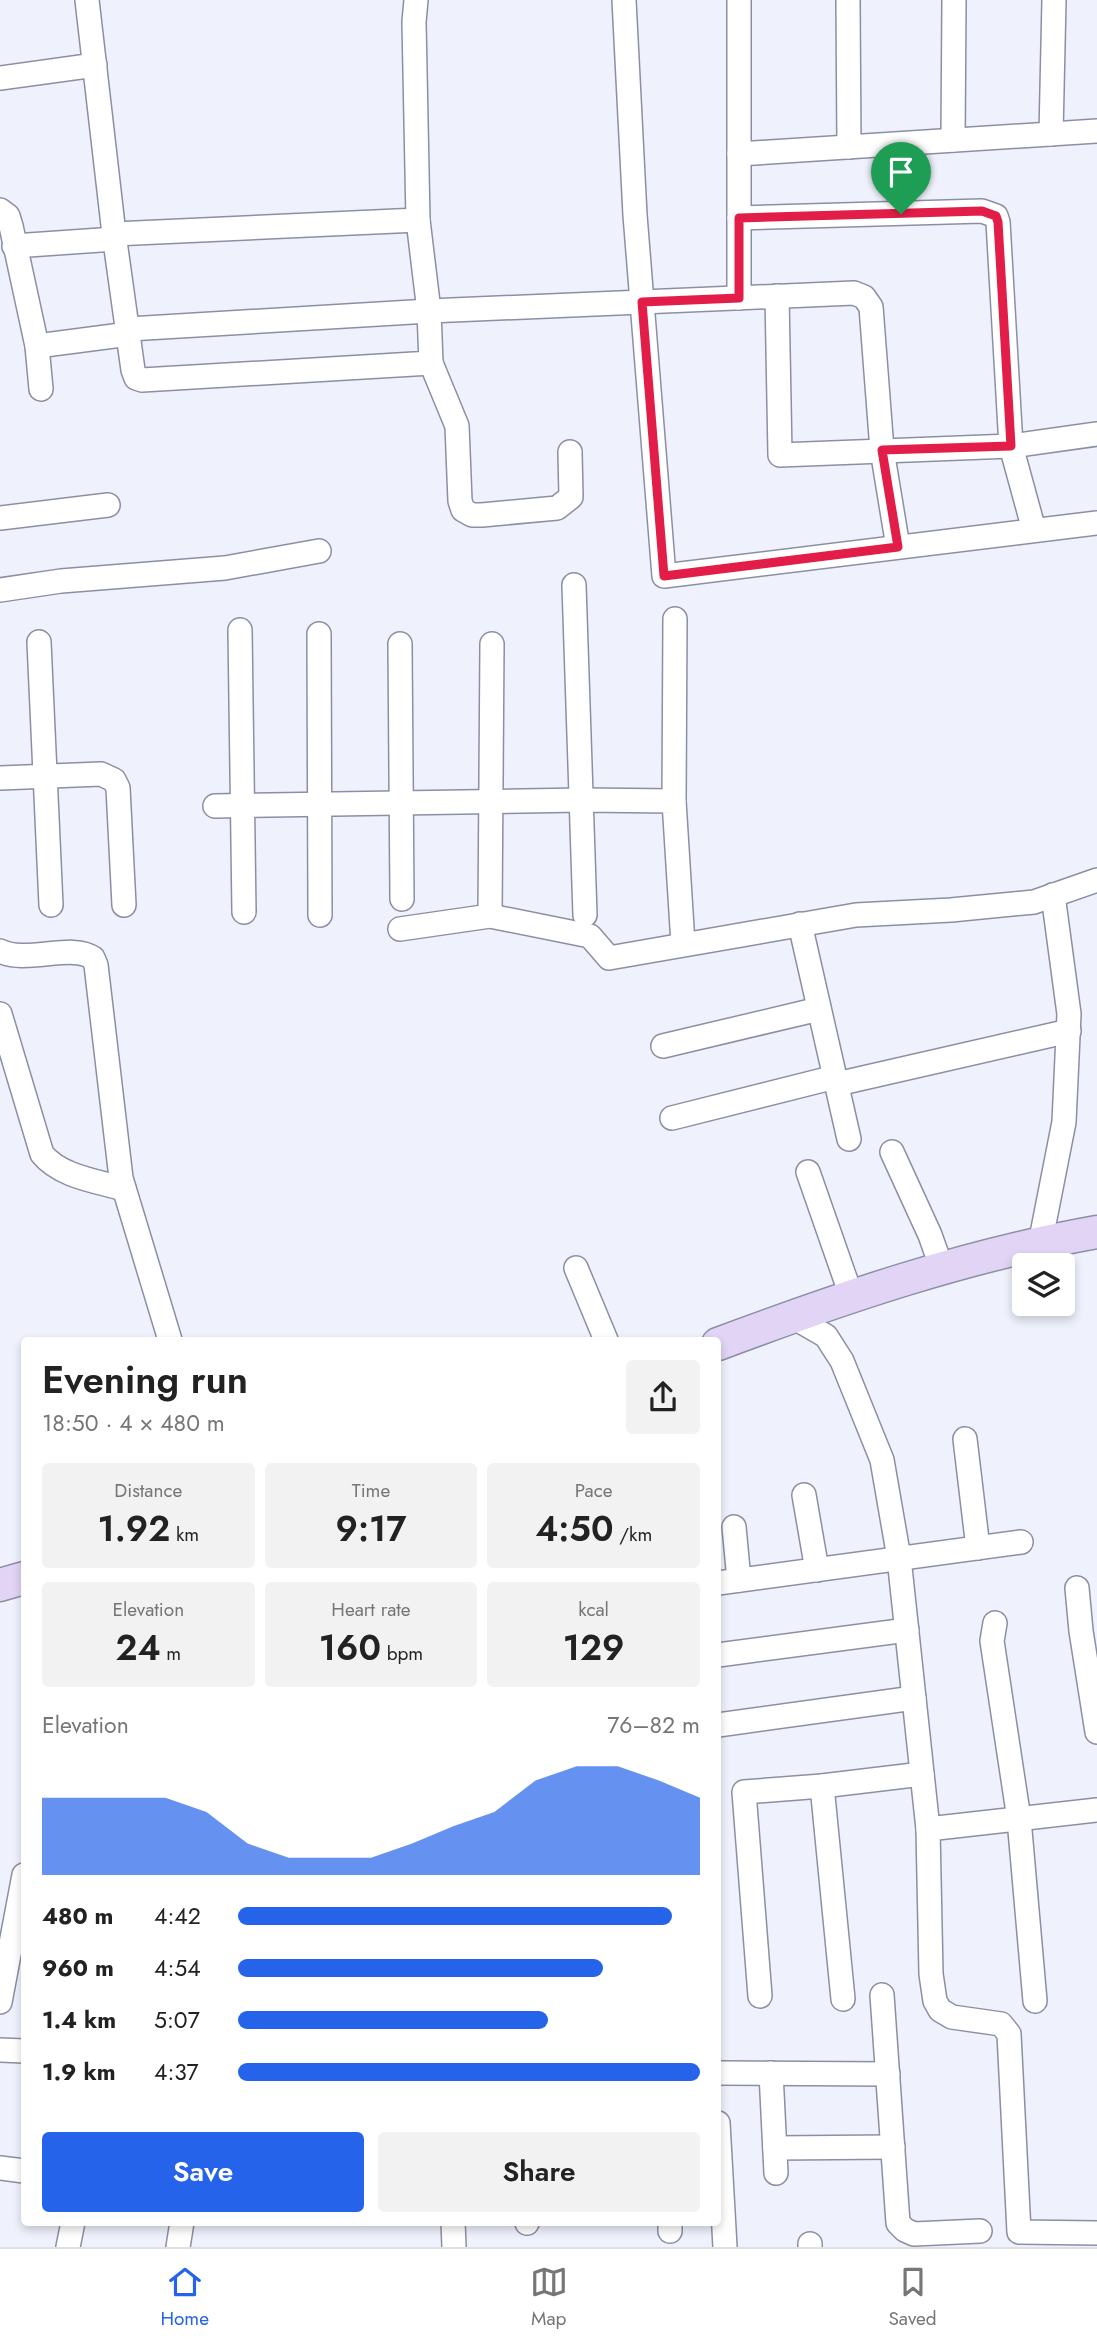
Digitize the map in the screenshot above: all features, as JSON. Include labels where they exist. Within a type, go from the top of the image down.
[{"type":"street","points":[[87,0],[114,237],[136,378],[142,380],[431,363]]},
{"type":"street","points":[[416,0],[414,22],[418,220],[429,311],[431,363],[457,426],[460,501],[464,510],[482,515],[557,508],[572,497],[570,452]]},
{"type":"street","points":[[624,0],[642,302],[664,576],[1097,523]]},
{"type":"street","points":[[739,0],[739,298]]},
{"type":"street","points":[[848,0],[849,147]]},
{"type":"street","points":[[953,141],[954,0]]},
{"type":"street","points":[[1051,134],[1054,0]]},
{"type":"street","points":[[0,78],[94,65]]},
{"type":"street","points":[[739,154],[1097,131]]},
{"type":"street","points":[[0,210],[8,216],[37,346],[41,389]]},
{"type":"street","points":[[739,218],[982,211],[996,216],[1011,446],[1034,530]]},
{"type":"street","points":[[14,246],[114,237],[418,220]]},
{"type":"street","points":[[37,346],[129,331],[429,311],[855,293],[864,297],[871,307],[882,450],[898,547]]},
{"type":"street","points":[[777,296],[780,455],[1011,446],[1097,434]]},
{"type":"street","points":[[0,518],[107,505]]},
{"type":"street","points":[[0,590],[61,581],[225,568],[319,551]]},
{"type":"street","points":[[574,585],[585,915]]},
{"type":"street","points":[[675,619],[674,801],[683,944]]},
{"type":"street","points":[[240,630],[244,912]]},
{"type":"street","points":[[319,634],[320,915]]},
{"type":"street","points":[[39,642],[51,905]]},
{"type":"street","points":[[400,644],[402,899]]},
{"type":"street","points":[[490,916],[492,644]]},
{"type":"street","points":[[0,778],[101,774],[114,780],[118,788],[124,905]]},
{"type":"street","points":[[215,806],[674,801]]},
{"type":"street","points":[[400,929],[490,916],[590,936],[609,958],[856,915],[1034,902],[1097,880]]},
{"type":"street","points":[[1040,1244],[1064,1122],[1069,1031],[1053,895]]},
{"type":"street","points":[[800,924],[849,1139]]},
{"type":"street","points":[[0,951],[16,956],[80,953],[93,958],[124,1189],[169,1337]]},
{"type":"street","points":[[663,1046],[819,1009]]},
{"type":"street","points":[[0,1014],[42,1154],[50,1164],[60,1170],[124,1189]]},
{"type":"street","points":[[672,1118],[1069,1031]]},
{"type":"street","points":[[892,1152],[942,1269]]},
{"type":"street","points":[[808,1172],[852,1298]]},
{"type":"street","points":[[721,1343],[984,1256],[1097,1232]]},
{"type":"street","points":[[576,1268],[605,1337]]},
{"type":"street","points":[[793,1317],[826,1336],[842,1361],[882,1460],[899,1558],[928,1829],[931,1974],[935,2001],[940,2010],[952,2017],[1001,2024],[1009,2034],[1019,2232]]},
{"type":"street","points":[[965,1439],[978,1548]]},
{"type":"street","points":[[804,1495],[817,1570]]},
{"type":"street","points":[[734,1527],[728,1582],[1021,1542]]},
{"type":"street","points":[[0,1585],[21,1579]]},
{"type":"street","points":[[1077,1588],[1097,1732]]},
{"type":"street","points":[[995,1623],[992,1641],[1018,1819],[1035,2001]]},
{"type":"street","points":[[721,1655],[907,1630]]},
{"type":"street","points":[[721,1725],[914,1698]]},
{"type":"street","points":[[760,1996],[744,1792],[922,1774]]},
{"type":"street","points":[[822,1786],[843,1999]]},
{"type":"street","points":[[928,1829],[1097,1810]]},
{"type":"street","points":[[0,2002],[17,1949],[16,1882]]},
{"type":"street","points":[[882,1995],[898,2223],[914,2234],[981,2239],[1019,2232],[1073,2240],[1097,2233]]},
{"type":"street","points":[[0,2050],[21,2051]]},
{"type":"street","points":[[721,2073],[888,2074]]},
{"type":"street","points":[[772,2073],[776,2173]]},
{"type":"street","points":[[775,2148],[893,2147]]},
{"type":"street","points":[[0,2168],[21,2171]]},
{"type":"street","points":[[721,2176],[725,2247]]},
{"type":"street","points":[[68,2247],[71,2226]]},
{"type":"street","points":[[178,2247],[181,2226]]},
{"type":"street","points":[[453,2226],[454,2247]]},
{"type":"route","points":[[982,211],[996,216],[1011,446],[882,450],[898,547],[664,576],[642,302],[739,298],[739,218],[901,214],[982,211]]}]
